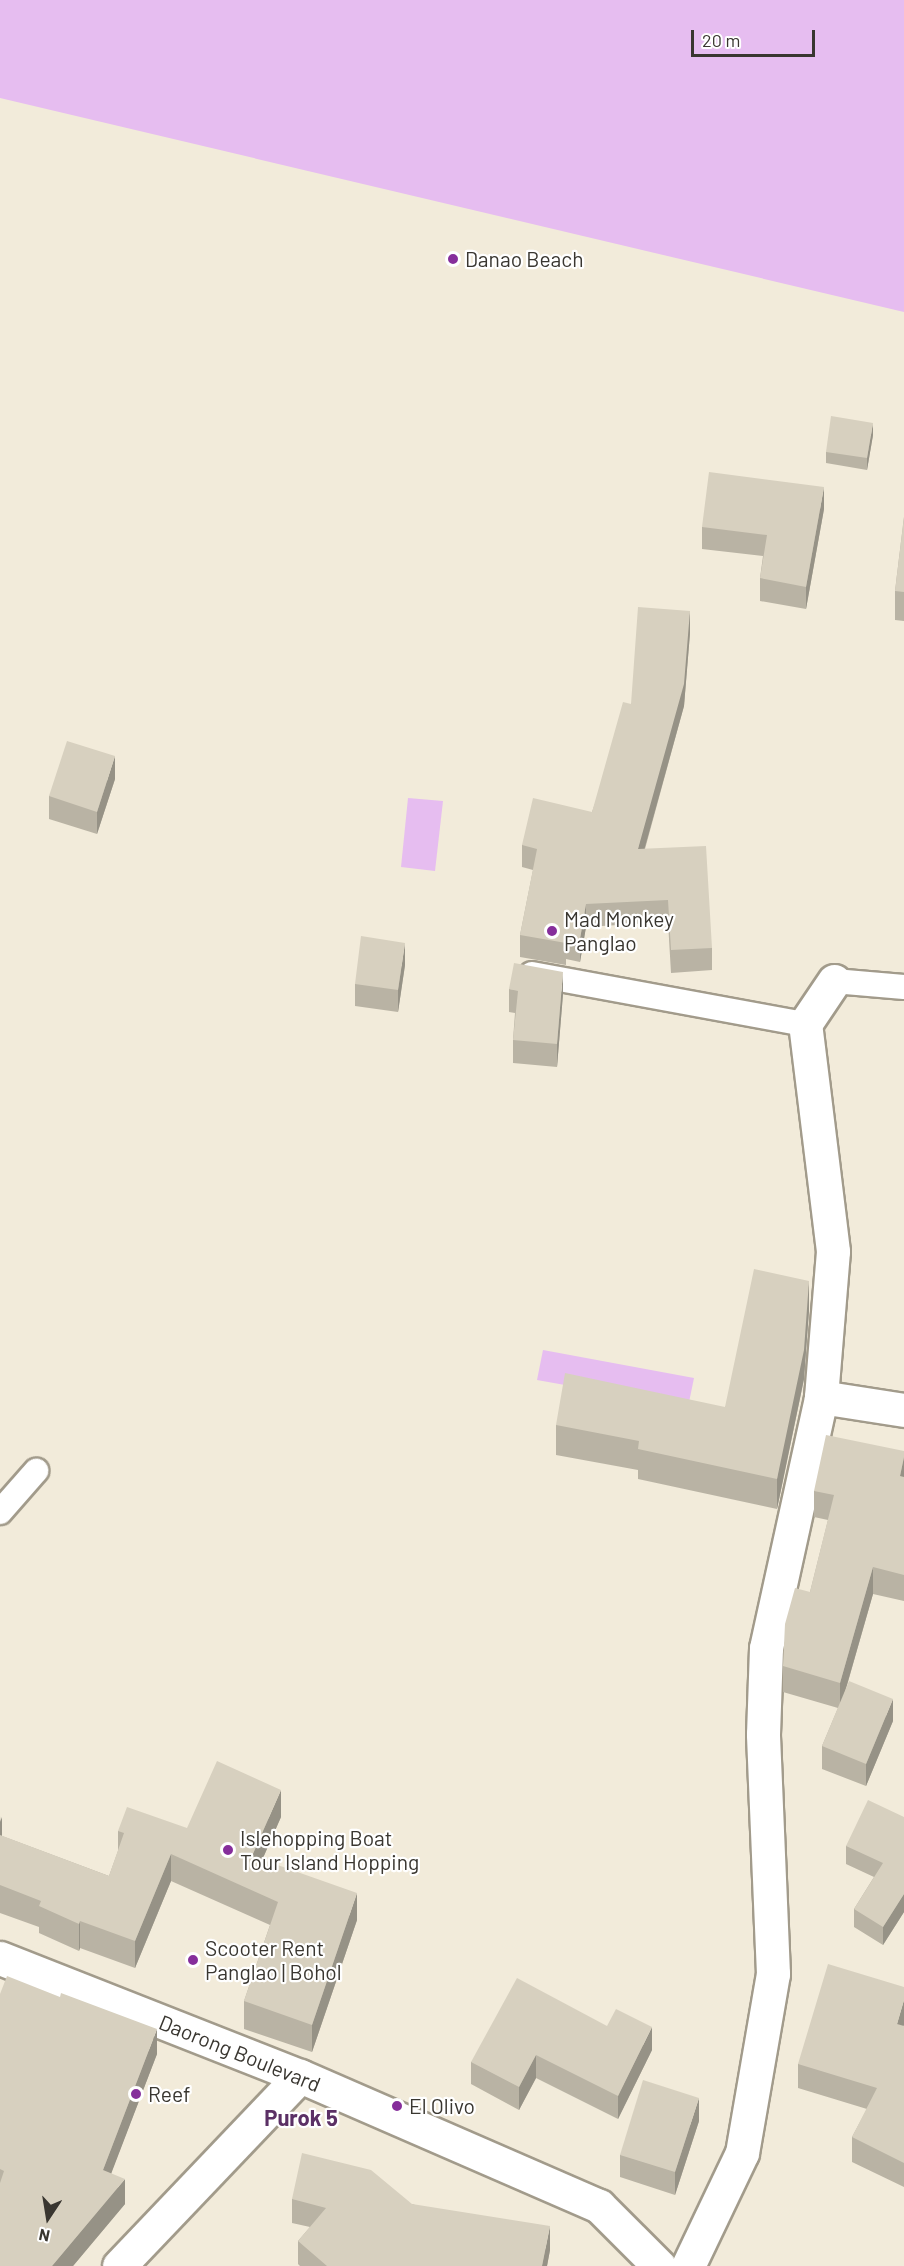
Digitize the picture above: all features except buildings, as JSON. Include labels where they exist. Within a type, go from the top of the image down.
[{"type":"street","points":[[688,2266],[742,2153],[773,1974],[763,1734],[766,1648],[821,1396],[833,1251],[805,1024],[834,981]]},
{"type":"street","points":[[821,1396],[904,1410]]},
{"type":"street","name":"Daorong Boulevard","points":[[0,1958],[300,2076],[599,2206],[659,2266]]},
{"type":"street","points":[[119,2266],[300,2076]]},
{"type":"lane","points":[[517,971],[805,1024]]},
{"type":"lane","points":[[834,981],[904,987]]},
{"type":"lane","points":[[0,1512],[36,1471]]},
{"type":"shaded area","points":[[0,0],[904,0],[904,312],[0,98]]},
{"type":"shaded area","points":[[408,798],[443,801],[435,871],[401,867]]},
{"type":"shaded area","points":[[543,1350],[694,1378],[688,1407],[537,1380]]},
{"type":"place","name":"Danao Beach","points":[[453,259]]},
{"type":"place","name":"Mad Monkey Panglao","points":[[552,931]]},
{"type":"place","name":"Islehopping Boat Tour Island Hopping","points":[[228,1850]]},
{"type":"place","name":"Scooter Rent Panglao | Bohol","points":[[193,1960]]},
{"type":"place","name":"Reef","points":[[136,2094]]},
{"type":"place","name":"El Olivo","points":[[397,2106]]},
{"type":"district","name":"Purok 5","points":[[301,2118]]}]
